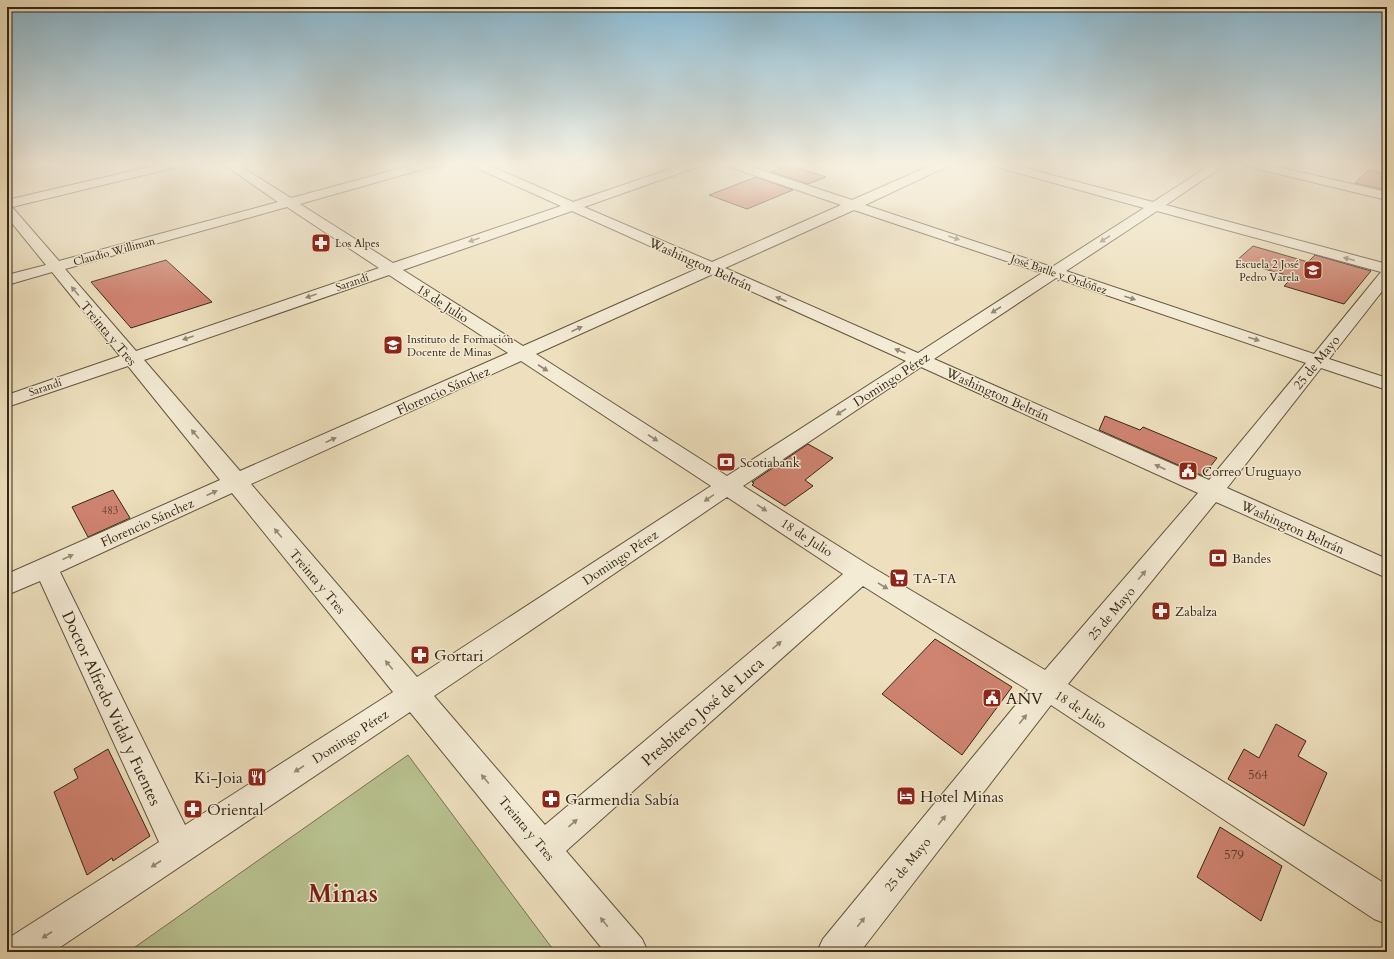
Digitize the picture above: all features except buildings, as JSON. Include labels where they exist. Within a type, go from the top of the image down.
[{"type":"street","name":"Treinta y Tres","points":[[7,209],[54,267],[544,848],[629,952]]},
{"type":"street","name":"Claudio Williman","points":[[7,280],[267,209]]},
{"type":"street","name":"18 de Julio","points":[[297,209],[861,573],[1048,687],[1387,906]]},
{"type":"street","name":"Sarandí","points":[[7,401],[567,209]]},
{"type":"street","name":"Washington Beltrán","points":[[576,209],[1213,490],[1387,569]]},
{"type":"street","name":"Florencio Sánchez","points":[[7,585],[844,209]]},
{"type":"street","name":"José Batlle y Ordóñez","points":[[868,209],[1387,384]]},
{"type":"street","name":"Domingo Pérez","points":[[20,952],[1053,272],[1152,209]]},
{"type":"street","points":[[1162,209],[1387,269]]},
{"type":"street","name":"25 de Mayo","points":[[836,952],[1048,687],[1213,490],[1387,275]]},
{"type":"street","name":"Doctor Alfredo Vidal y Fuentes","points":[[46,568],[179,848]]},
{"type":"street","name":"Presbítero José de Luca","points":[[544,848],[861,573]]},
{"type":"green space","points":[[408,755],[555,952],[128,952]]},
{"type":"place","name":"Los Alpes","points":[[321,243]]},
{"type":"place","name":"Escuela 2 José Pedro Varela","points":[[1313,270]]},
{"type":"place","name":"Instituto de Formación Docente de Minas","points":[[393,345]]},
{"type":"place","name":"Scotiabank","points":[[726,462]]},
{"type":"place","name":"Correo Uruguayo","points":[[1188,471]]},
{"type":"place","name":"Bandes","points":[[1218,558]]},
{"type":"place","name":"TA-TA","points":[[899,578]]},
{"type":"place","name":"Zabalza","points":[[1161,611]]},
{"type":"place","name":"Gortari","points":[[420,655]]},
{"type":"place","name":"ANV","points":[[992,698]]},
{"type":"place","name":"Ki-Joia","points":[[257,777]]},
{"type":"place","name":"Hotel Minas","points":[[906,796]]},
{"type":"place","name":"Garmendia Sabía","points":[[551,799]]},
{"type":"place","name":"Oriental","points":[[193,809]]},
{"type":"district","name":"Minas","points":[[343,893]]}]
